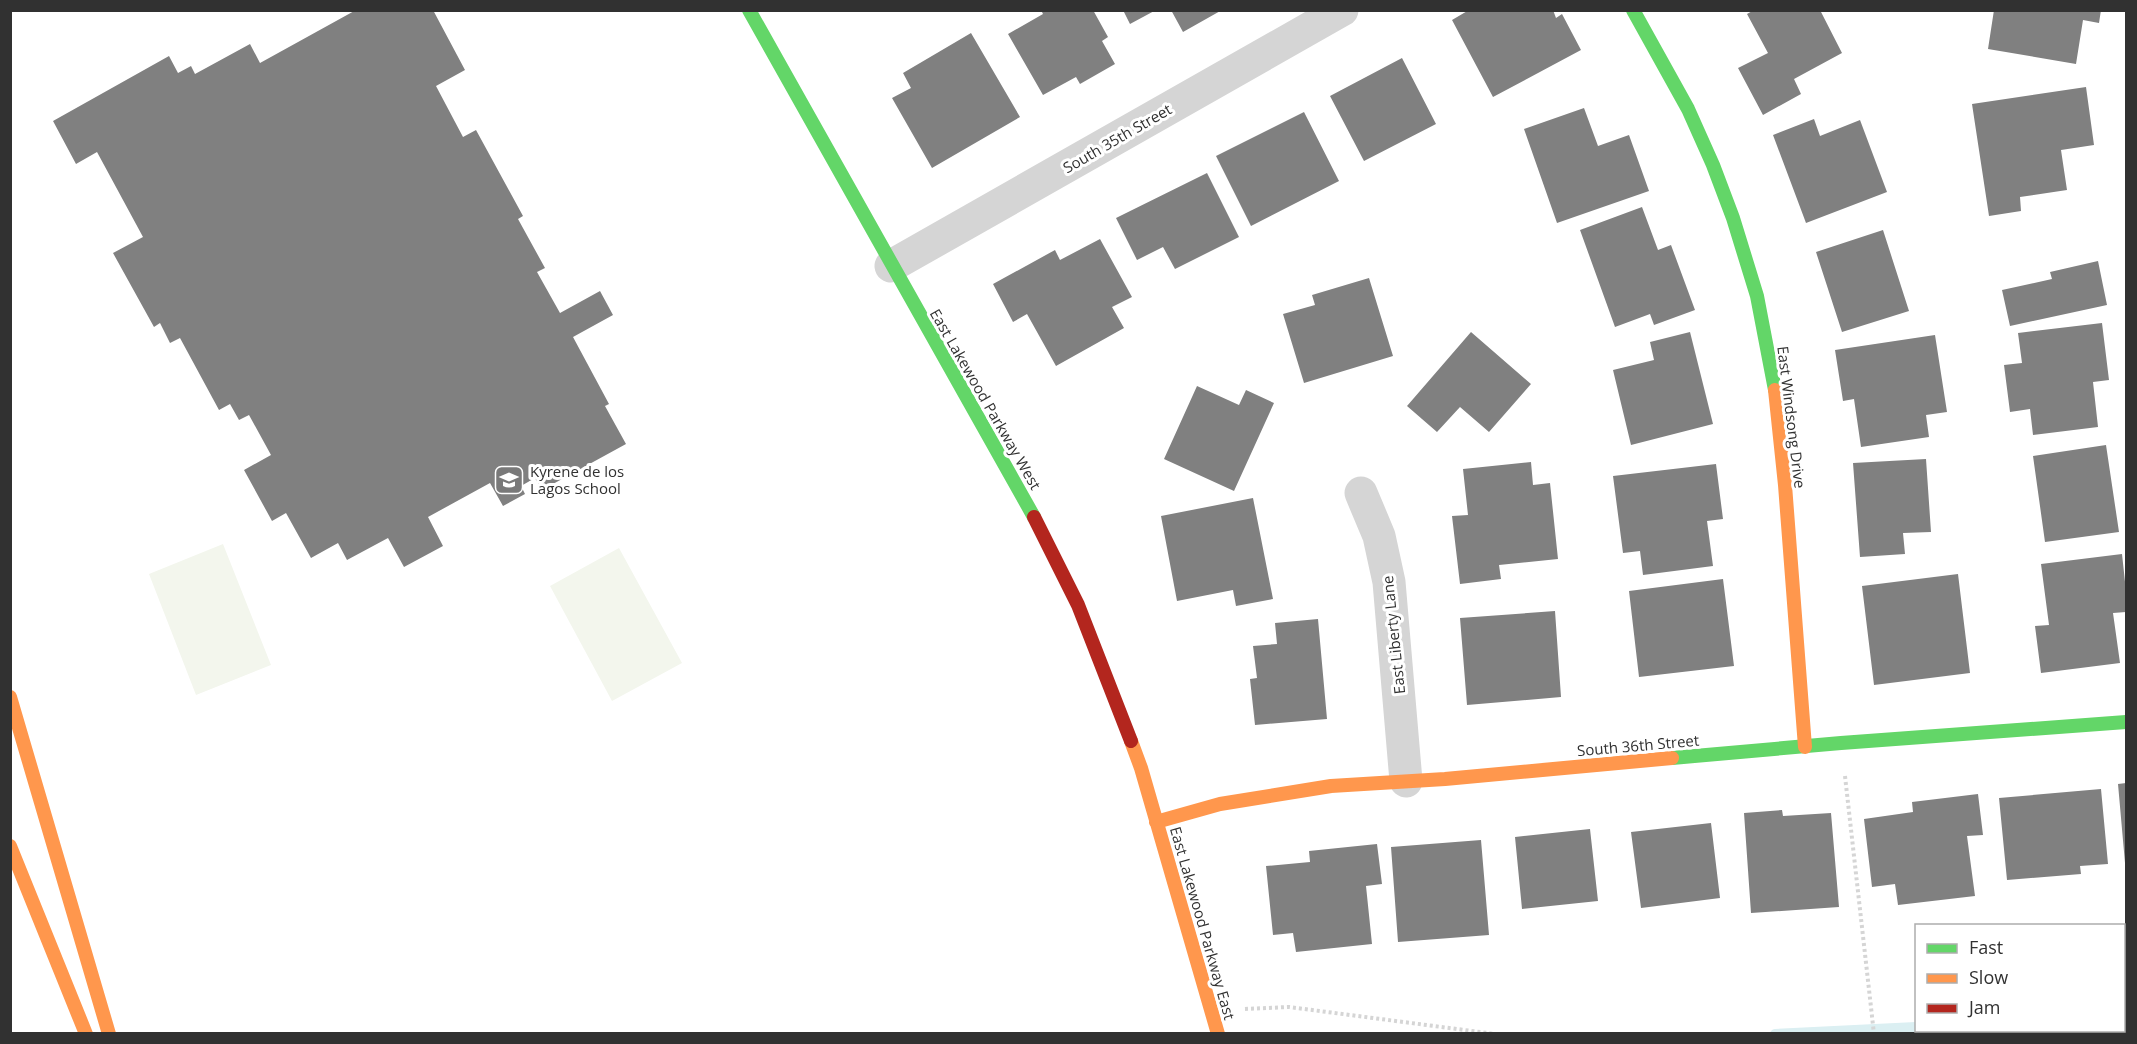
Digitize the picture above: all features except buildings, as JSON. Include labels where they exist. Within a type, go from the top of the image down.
[{"type":"main road","name":"East Lakewood Parkway West","points":[[748,10],[1043,532],[1078,605],[1107,676],[1133,747],[1156,822]]},
{"type":"main road","name":"East Windsong Drive","points":[[1633,10],[1688,109],[1713,165],[1733,218],[1757,296],[1774,383],[1785,485],[1805,747]]},
{"type":"main road","points":[[10,697],[109,1034]]},
{"type":"main road","name":"South 36th Street","points":[[1156,822],[1220,804],[1330,786],[1445,779],[1841,743],[2127,722]]},
{"type":"main road","name":"East Lakewood Parkway East","points":[[1156,822],[1218,1034]]},
{"type":"main road","points":[[10,846],[86,1034]]},
{"type":"street","name":"South 35th Street","points":[[891,266],[1342,10]]},
{"type":"street","name":"East Liberty Lane","points":[[1361,493],[1379,536],[1389,582],[1407,781]]},
{"type":"path","points":[[1841,743],[1874,1034]]},
{"type":"path","points":[[1211,1011],[1289,1007],[1495,1034]]},
{"type":"shaded area","points":[[223,544],[271,665],[196,695],[149,574]]},
{"type":"shaded area","points":[[619,548],[682,663],[612,701],[550,586]]},
{"type":"waterway","points":[[1775,1034],[1915,1027]]},
{"type":"traffic: fast","points":[[749,10],[1034,517]]},
{"type":"traffic: fast","points":[[1633,10],[1688,109],[1733,218],[1757,296],[1775,390]]},
{"type":"traffic: fast","points":[[1672,758],[2126,722]]},
{"type":"traffic: slow","points":[[1775,390],[1785,485],[1805,747]]},
{"type":"traffic: slow","points":[[10,697],[109,1034]]},
{"type":"traffic: slow","points":[[1131,741],[1141,768],[1218,1034]]},
{"type":"traffic: slow","points":[[1156,822],[1220,804],[1331,786],[1445,779],[1672,758]]},
{"type":"traffic: slow","points":[[10,846],[86,1034]]},
{"type":"traffic: jam","points":[[1034,517],[1078,605],[1131,741]]},
{"type":"place","name":"Kyrene de los Lagos School","points":[[509,480]]}]
